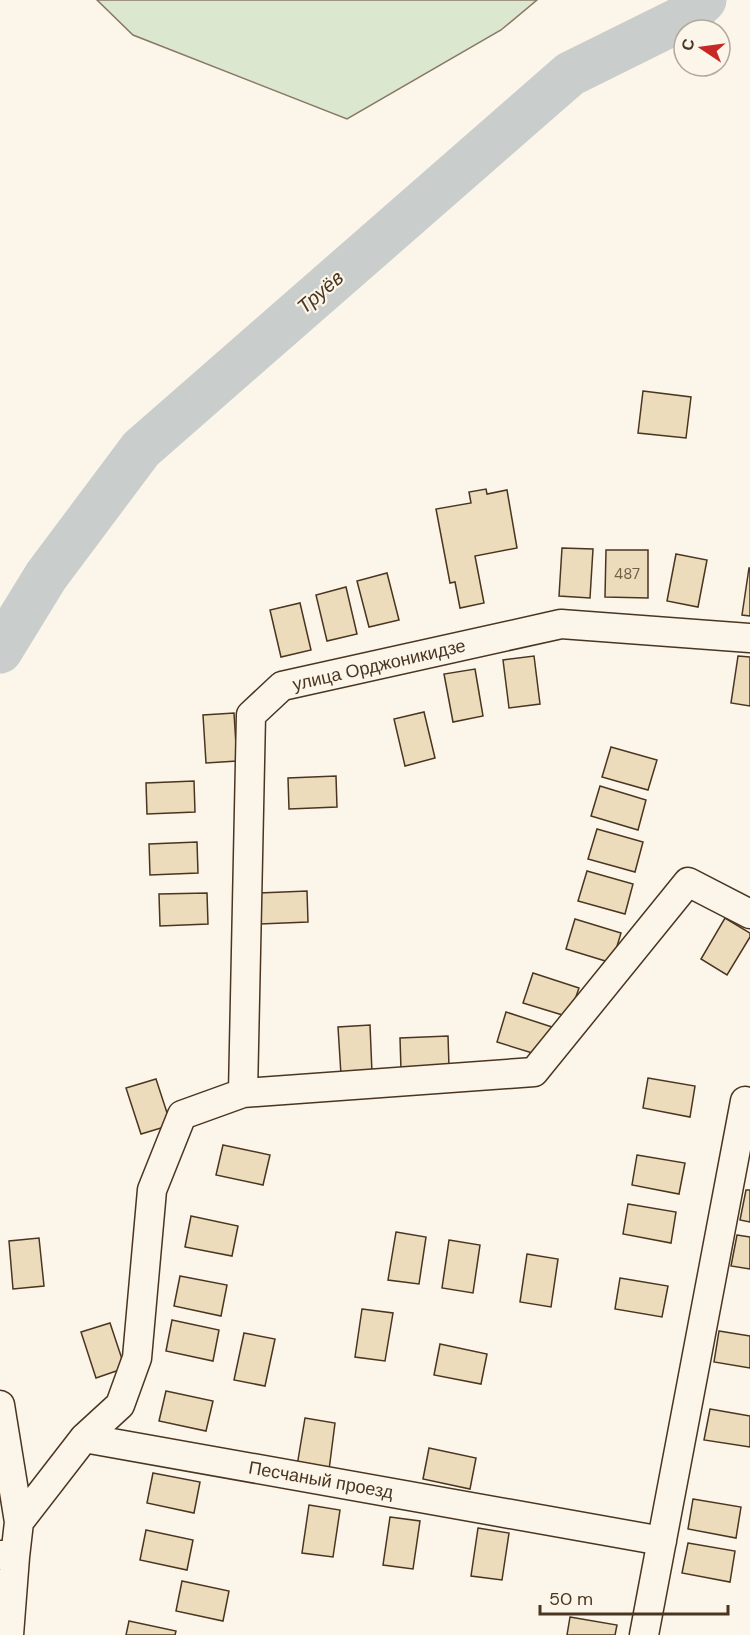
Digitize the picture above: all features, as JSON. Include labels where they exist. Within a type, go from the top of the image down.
[{"type":"street","name":"улица Орджоникидзе","points":[[243,1093],[251,716],[282,686],[561,624],[750,638]]},
{"type":"street","points":[[9,1635],[8,1556],[20,1522],[84,1438],[120,1405],[137,1358],[152,1190],[182,1115],[243,1093],[534,1072],[688,882],[750,914]]},
{"type":"street","points":[[644,1635],[745,1101]]},
{"type":"street","points":[[0,1405],[20,1522]]},
{"type":"street","name":"Песчаный проезд","points":[[84,1438],[662,1541]]},
{"type":"green space","points":[[97,0],[537,0],[501,30],[347,119],[133,35]]},
{"type":"building","points":[[643,391],[691,397],[686,438],[638,433]]},
{"type":"building","points":[[486,489],[487,494],[507,490],[517,548],[475,556],[484,603],[460,608],[455,582],[450,583],[436,509],[471,503],[469,492]]},
{"type":"building","points":[[562,548],[593,549],[590,598],[559,596]]},
{"type":"building","points":[[606,550],[648,550],[648,598],[605,597]]},
{"type":"building","points":[[676,554],[707,560],[698,607],[667,601]]},
{"type":"building","points":[[750,568],[750,616],[742,615]]},
{"type":"building","points":[[387,573],[399,620],[369,627],[357,581]]},
{"type":"building","points":[[346,587],[357,634],[327,641],[316,595]]},
{"type":"building","points":[[300,603],[311,650],[281,657],[270,610]]},
{"type":"building","points":[[534,656],[540,704],[509,708],[503,660]]},
{"type":"building","points":[[738,656],[750,657],[750,706],[731,703]]},
{"type":"building","points":[[475,669],[483,716],[453,722],[444,674]]},
{"type":"building","points":[[424,712],[435,758],[405,766],[394,719]]},
{"type":"building","points":[[234,713],[237,761],[206,763],[203,715]]},
{"type":"building","points":[[611,747],[657,760],[648,790],[602,777]]},
{"type":"building","points":[[336,776],[337,807],[289,809],[288,778]]},
{"type":"building","points":[[194,781],[195,812],[147,814],[146,783]]},
{"type":"building","points":[[600,786],[646,800],[638,830],[591,816]]},
{"type":"building","points":[[597,829],[643,842],[635,872],[588,859]]},
{"type":"building","points":[[197,842],[198,873],[150,875],[149,844]]},
{"type":"building","points":[[587,871],[633,884],[625,914],[578,901]]},
{"type":"building","points":[[307,891],[308,922],[260,924],[259,893]]},
{"type":"building","points":[[207,893],[208,924],[160,926],[159,894]]},
{"type":"building","points":[[725,918],[750,933],[750,937],[727,975],[701,959]]},
{"type":"building","points":[[575,919],[621,933],[612,963],[566,949]]},
{"type":"building","points":[[533,973],[579,988],[569,1017],[523,1003]]},
{"type":"building","points":[[506,1012],[552,1027],[542,1056],[497,1042]]},
{"type":"building","points":[[370,1025],[372,1073],[341,1075],[338,1027]]},
{"type":"building","points":[[448,1036],[449,1067],[401,1070],[400,1038]]},
{"type":"building","points":[[648,1078],[695,1086],[690,1117],[643,1108]]},
{"type":"building","points":[[156,1079],[171,1125],[141,1134],[126,1088]]},
{"type":"building","points":[[223,1145],[270,1155],[263,1185],[216,1175]]},
{"type":"building","points":[[637,1155],[685,1163],[679,1194],[632,1185]]},
{"type":"building","points":[[746,1190],[750,1190],[750,1222],[740,1220]]},
{"type":"building","points":[[628,1204],[676,1212],[671,1243],[623,1234]]},
{"type":"building","points":[[191,1216],[238,1226],[232,1256],[185,1247]]},
{"type":"building","points":[[396,1232],[426,1237],[419,1284],[388,1280]]},
{"type":"building","points":[[737,1235],[750,1237],[750,1269],[731,1266]]},
{"type":"building","points":[[39,1238],[44,1286],[13,1289],[9,1241]]},
{"type":"building","points":[[449,1240],[480,1245],[473,1293],[442,1288]]},
{"type":"building","points":[[527,1254],[558,1259],[551,1307],[520,1302]]},
{"type":"building","points":[[180,1276],[227,1285],[221,1316],[174,1306]]},
{"type":"building","points":[[620,1278],[668,1286],[662,1317],[615,1309]]},
{"type":"building","points":[[362,1309],[393,1313],[385,1361],[355,1357]]},
{"type":"building","points":[[172,1320],[219,1330],[213,1361],[166,1351]]},
{"type":"building","points":[[110,1323],[125,1368],[96,1378],[81,1332]]},
{"type":"building","points":[[719,1331],[750,1336],[750,1368],[714,1362]]},
{"type":"building","points":[[244,1333],[275,1339],[265,1386],[234,1380]]},
{"type":"building","points":[[440,1344],[487,1354],[481,1384],[434,1375]]},
{"type":"building","points":[[166,1391],[213,1401],[206,1431],[159,1421]]},
{"type":"building","points":[[710,1409],[750,1416],[750,1447],[704,1440]]},
{"type":"building","points":[[305,1418],[335,1423],[329,1470],[297,1466]]},
{"type":"building","points":[[429,1448],[476,1458],[470,1489],[423,1479]]},
{"type":"building","points":[[153,1473],[200,1482],[194,1513],[147,1503]]},
{"type":"building","points":[[693,1499],[741,1507],[736,1538],[688,1529]]},
{"type":"building","points":[[309,1505],[340,1510],[333,1557],[302,1553]]},
{"type":"building","points":[[390,1517],[420,1521],[413,1569],[383,1565]]},
{"type":"building","points":[[478,1528],[509,1533],[502,1580],[471,1576]]},
{"type":"building","points":[[146,1530],[193,1540],[187,1570],[140,1560]]},
{"type":"building","points":[[688,1543],[735,1551],[730,1582],[682,1573]]},
{"type":"building","points":[[182,1581],[229,1591],[223,1621],[176,1611]]},
{"type":"building","points":[[570,1617],[617,1625],[615,1635],[567,1635]]},
{"type":"building","points":[[129,1621],[176,1631],[175,1635],[126,1635]]},
{"type":"waterway","name":"Труёв","points":[[0,651],[46,576],[141,449],[570,74],[687,16],[704,0]]}]
